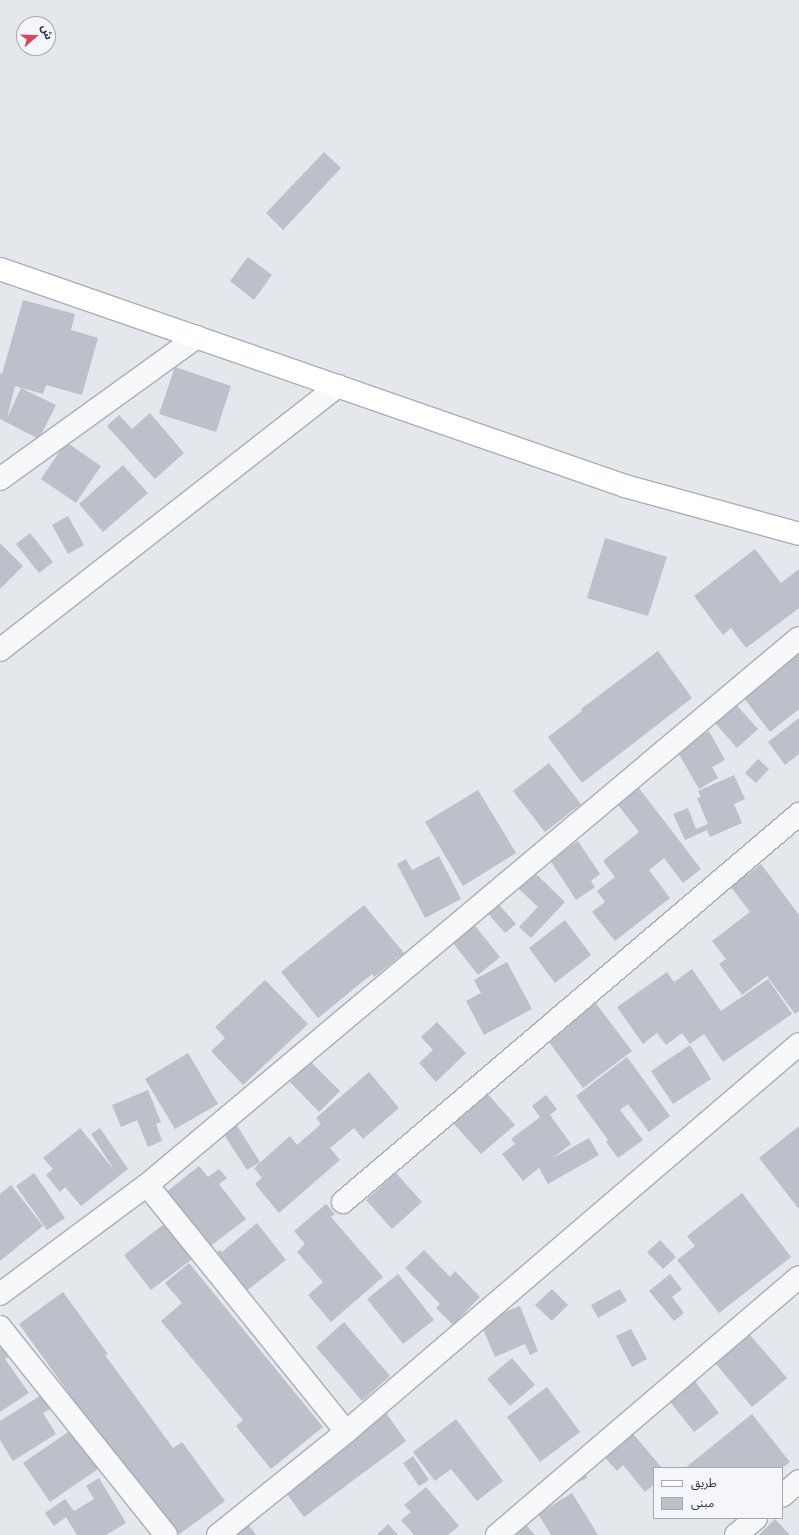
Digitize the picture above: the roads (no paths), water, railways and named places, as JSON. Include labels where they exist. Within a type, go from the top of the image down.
[{"type":"street","points":[[0,269],[625,486],[799,534]]},
{"type":"street","points":[[0,479],[197,337]]},
{"type":"street","points":[[0,650],[338,386]]},
{"type":"street","points":[[0,1294],[147,1185],[799,638]]},
{"type":"street","points":[[343,1202],[799,814]]},
{"type":"street","points":[[218,1535],[346,1432],[799,1044]]},
{"type":"street","points":[[147,1185],[346,1432]]},
{"type":"street","points":[[497,1535],[799,1277]]},
{"type":"street","points":[[0,1327],[166,1535]]},
{"type":"street","points":[[783,1495],[799,1481]]},
{"type":"street","points":[[736,1535],[755,1519]]}]
